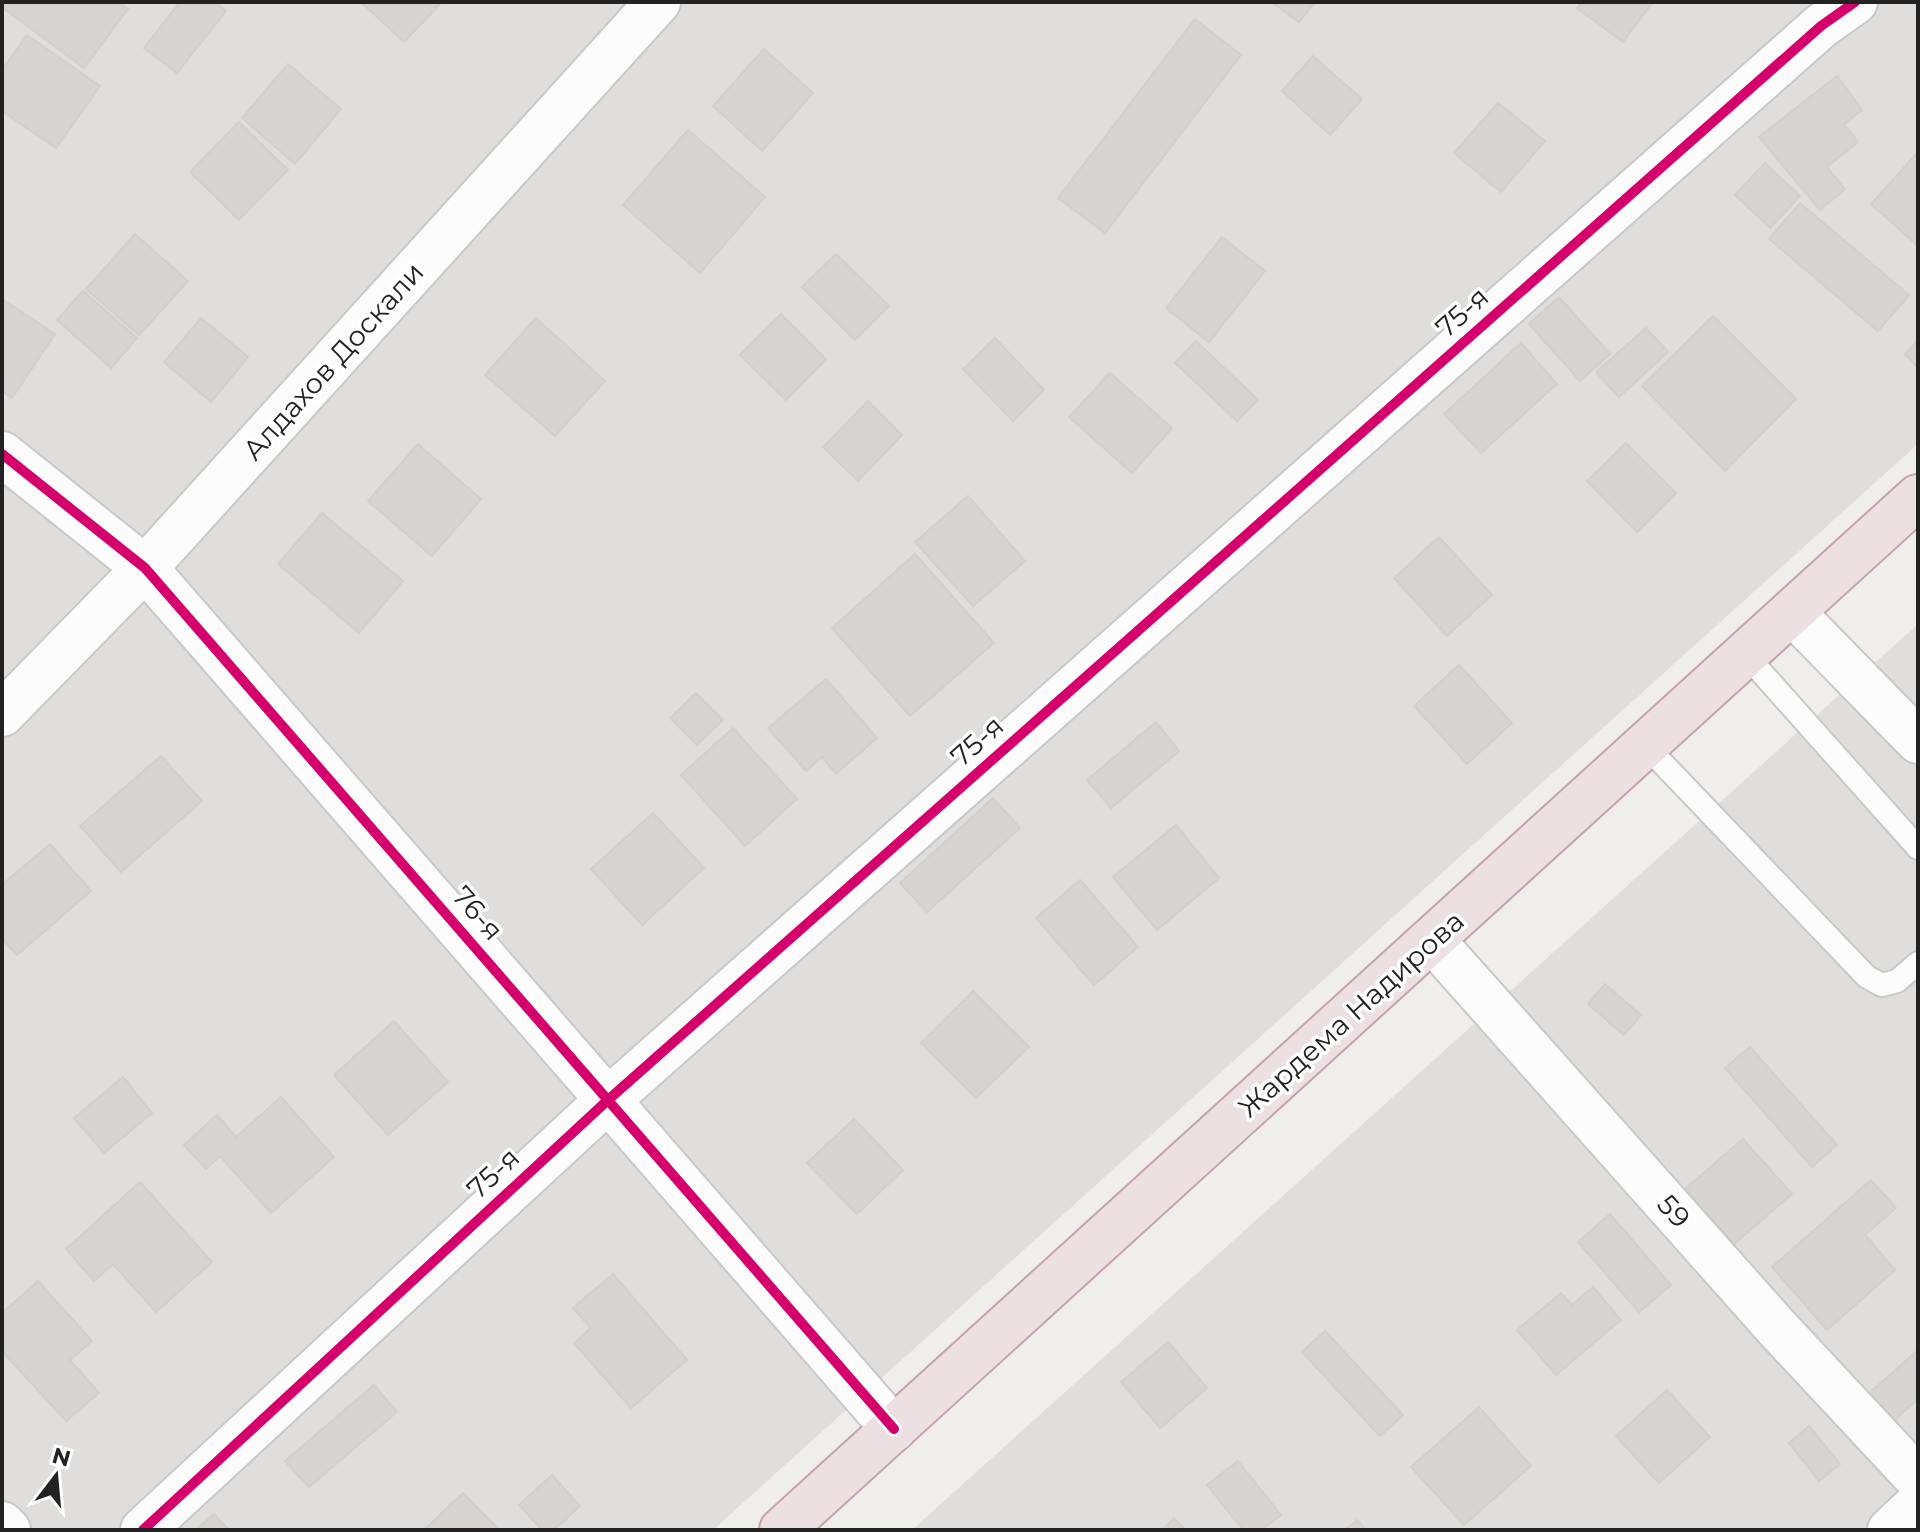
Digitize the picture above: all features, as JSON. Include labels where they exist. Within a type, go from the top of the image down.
[{"type":"highway","name":"Жардема Надирова","points":[[782,1530],[1918,497]]},
{"type":"street","name":"Алдахов Доскали","points":[[2,714],[145,568],[658,2]]},
{"type":"street","name":"75-я","points":[[143,1530],[608,1100],[1821,26],[1855,2]]},
{"type":"street","name":"76-я","points":[[2,454],[145,568],[894,1429]]},
{"type":"street","points":[[1792,612],[1918,741]]},
{"type":"street","name":"59","points":[[1433,941],[1777,1328],[1918,1479]]},
{"type":"street","points":[[1890,1530],[1918,1504]]},
{"type":"street","points":[[2,1524],[8,1530]]},
{"type":"lane","points":[[1745,654],[1918,848]]},
{"type":"lane","points":[[1646,746],[1867,977],[1882,985],[1897,981],[1918,963]]},
{"type":"shaded area","points":[[2,2],[1918,2],[1918,444],[713,1530],[2,1530]]},
{"type":"shaded area","points":[[1918,624],[1918,1530],[912,1530]]},
{"type":"building","points":[[2,2],[118,2],[128,9],[84,68],[2,7]]},
{"type":"building","points":[[180,2],[215,2],[226,11],[177,73],[144,48]]},
{"type":"building","points":[[361,2],[442,2],[404,42]]},
{"type":"building","points":[[1272,2],[1315,2],[1299,22]]},
{"type":"building","points":[[1582,2],[1653,2],[1623,42],[1577,8]]},
{"type":"building","points":[[1195,19],[1241,55],[1105,233],[1058,198]]},
{"type":"building","points":[[27,35],[100,86],[56,148],[2,111],[2,70]]},
{"type":"building","points":[[764,49],[813,93],[762,151],[713,106]]},
{"type":"building","points":[[1313,56],[1362,99],[1330,135],[1282,91]]},
{"type":"building","points":[[288,64],[341,109],[295,164],[242,118]]},
{"type":"building","points":[[1837,76],[1862,110],[1844,124],[1858,142],[1827,167],[1845,189],[1820,210],[1759,137]]},
{"type":"building","points":[[1498,103],[1545,141],[1501,192],[1454,153]]},
{"type":"building","points":[[239,122],[288,170],[239,220],[190,172]]},
{"type":"building","points":[[688,130],[765,197],[700,273],[623,205]]},
{"type":"building","points":[[1918,152],[1918,246],[1871,204]]},
{"type":"building","points":[[1765,163],[1800,196],[1770,228],[1735,195]]},
{"type":"building","points":[[1800,203],[1909,295],[1878,331],[1769,239]]},
{"type":"building","points":[[135,234],[188,281],[139,335],[86,289]]},
{"type":"building","points":[[1222,237],[1265,271],[1209,342],[1166,308]]},
{"type":"building","points":[[836,254],[889,306],[855,340],[802,287]]},
{"type":"building","points":[[83,291],[137,338],[111,368],[57,320]]},
{"type":"building","points":[[1559,297],[1610,354],[1580,381],[1529,324]]},
{"type":"building","points":[[2,299],[55,334],[12,398],[2,391]]},
{"type":"building","points":[[781,314],[826,359],[786,400],[740,355]]},
{"type":"building","points":[[1713,316],[1796,399],[1725,471],[1642,386]]},
{"type":"building","points":[[201,318],[248,357],[211,402],[164,362]]},
{"type":"building","points":[[536,318],[605,381],[555,436],[485,375]]},
{"type":"building","points":[[1646,328],[1668,352],[1619,397],[1596,372]]},
{"type":"building","points":[[995,338],[1044,390],[1013,421],[963,369]]},
{"type":"building","points":[[1196,341],[1258,400],[1237,421],[1175,363]]},
{"type":"building","points":[[1918,341],[1918,368],[1905,354]]},
{"type":"building","points":[[1521,343],[1557,384],[1481,453],[1444,414]]},
{"type":"building","points":[[1110,373],[1172,428],[1132,473],[1069,417]]},
{"type":"building","points":[[868,401],[902,435],[858,481],[823,447]]},
{"type":"building","points":[[1626,443],[1676,493],[1637,532],[1587,481]]},
{"type":"building","points":[[418,444],[481,499],[432,556],[368,501]]},
{"type":"building","points":[[968,496],[1025,561],[973,606],[915,542]]},
{"type":"building","points":[[322,513],[403,581],[359,633],[278,564]]},
{"type":"building","points":[[1439,537],[1492,595],[1447,636],[1394,578]]},
{"type":"building","points":[[915,554],[994,643],[910,716],[832,628]]},
{"type":"building","points":[[1459,665],[1512,723],[1467,764],[1414,706]]},
{"type":"building","points":[[826,679],[877,738],[836,774],[822,757],[806,771],[768,728]]},
{"type":"building","points":[[696,693],[723,720],[697,745],[670,718]]},
{"type":"building","points":[[1156,722],[1179,751],[1111,808],[1087,780]]},
{"type":"building","points":[[733,728],[797,799],[745,846],[681,775]]},
{"type":"building","points":[[161,756],[202,801],[121,872],[80,826]]},
{"type":"building","points":[[993,798],[1020,828],[927,912],[900,883]]},
{"type":"building","points":[[653,813],[704,868],[642,925],[591,869]]},
{"type":"building","points":[[1176,825],[1219,878],[1157,930],[1113,877]]},
{"type":"building","points":[[50,844],[91,891],[17,955],[2,938],[2,885]]},
{"type":"building","points":[[1080,880],[1138,947],[1094,985],[1036,918]]},
{"type":"building","points":[[1605,984],[1641,1015],[1624,1035],[1588,1004]]},
{"type":"building","points":[[973,991],[1029,1047],[976,1098],[921,1043]]},
{"type":"building","points":[[394,1021],[448,1082],[388,1135],[334,1075]]},
{"type":"building","points":[[1750,1047],[1837,1145],[1812,1167],[1725,1068]]},
{"type":"building","points":[[123,1077],[152,1113],[104,1153],[74,1118]]},
{"type":"building","points":[[281,1097],[334,1157],[271,1213],[220,1156],[206,1169],[184,1145],[217,1115],[236,1137]]},
{"type":"building","points":[[854,1119],[903,1170],[857,1214],[807,1163]]},
{"type":"building","points":[[1743,1139],[1792,1194],[1734,1244],[1685,1189]]},
{"type":"building","points":[[1871,1180],[1896,1208],[1865,1235],[1895,1270],[1827,1330],[1772,1267]]},
{"type":"building","points":[[140,1182],[212,1262],[156,1312],[113,1264],[94,1281],[66,1249]]},
{"type":"building","points":[[1610,1214],[1671,1285],[1639,1312],[1578,1242]]},
{"type":"building","points":[[613,1274],[687,1360],[631,1408],[574,1343],[591,1328],[573,1308]]},
{"type":"building","points":[[38,1281],[92,1341],[70,1360],[99,1393],[66,1421],[2,1351],[2,1313]]},
{"type":"building","points":[[1593,1287],[1621,1320],[1556,1375],[1517,1330],[1561,1293],[1572,1305]]},
{"type":"building","points":[[1325,1331],[1403,1415],[1380,1436],[1302,1352]]},
{"type":"building","points":[[1168,1342],[1207,1388],[1160,1428],[1121,1382]]},
{"type":"building","points":[[1918,1350],[1918,1399],[1889,1425],[1865,1397]]},
{"type":"building","points":[[374,1385],[397,1412],[309,1487],[285,1461]]},
{"type":"building","points":[[1667,1390],[1710,1437],[1659,1483],[1616,1436]]},
{"type":"building","points":[[1479,1407],[1531,1466],[1464,1525],[1411,1467]]},
{"type":"building","points":[[1809,1426],[1840,1464],[1819,1481],[1789,1443]]},
{"type":"building","points":[[1238,1461],[1281,1515],[1261,1530],[1243,1530],[1207,1485]]},
{"type":"building","points":[[552,1475],[580,1506],[554,1530],[542,1530],[519,1505]]},
{"type":"building","points":[[463,1493],[499,1530],[424,1530]]},
{"type":"building","points":[[214,1514],[229,1530],[196,1530]]},
{"type":"building","points":[[1174,1518],[1186,1530],[1162,1530]]},
{"type":"building","points":[[1357,1520],[1366,1530],[1345,1530]]},
{"type":"cycle path","points":[[143,1530],[608,1100],[1821,26],[1855,2]]},
{"type":"cycle path","points":[[2,454],[145,568],[894,1429]]}]
